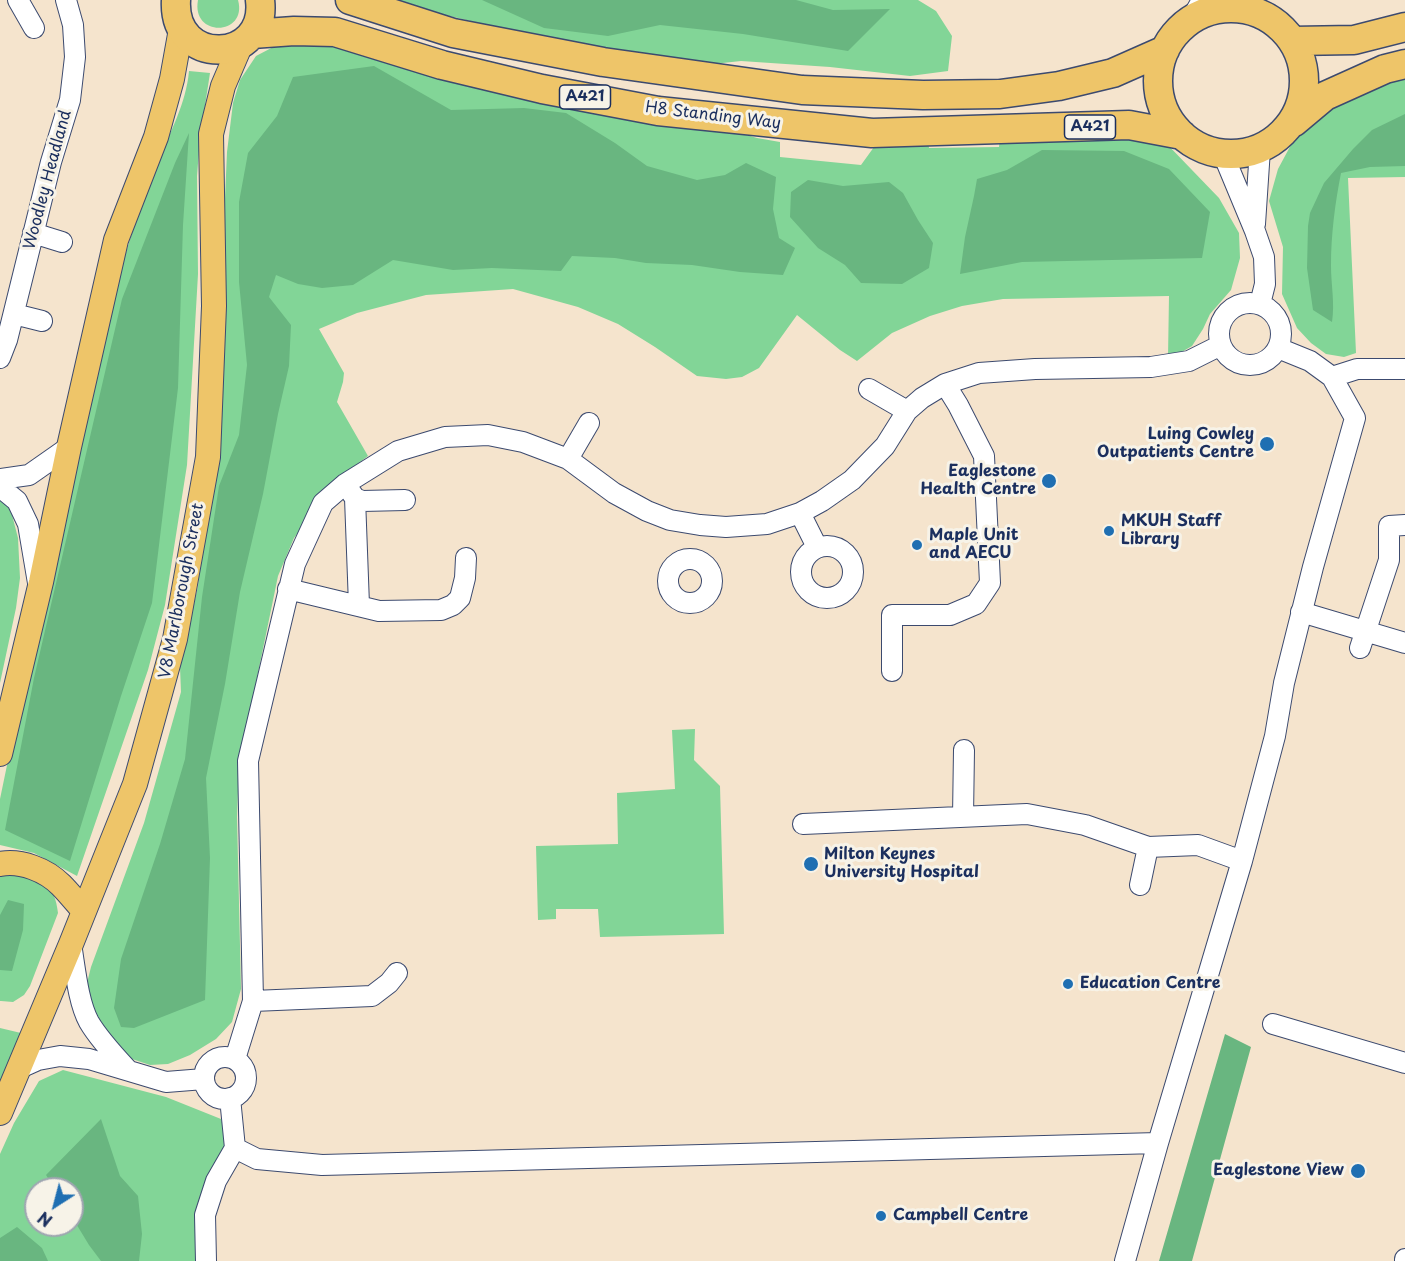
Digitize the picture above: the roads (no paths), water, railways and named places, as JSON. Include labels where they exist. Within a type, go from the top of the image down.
[{"type":"highway","points":[[175,0],[176,16],[181,29]]},
{"type":"highway","points":[[246,39],[259,22],[260,0]]},
{"type":"highway","name":"A421","points":[[350,0],[453,33],[603,62],[802,90],[1000,94],[1059,86],[1113,73],[1165,50]]},
{"type":"highway","points":[[1289,126],[1300,106],[1305,84],[1302,62],[1293,41],[1279,26],[1250,6],[1207,12],[1196,10],[1172,38],[1165,50],[1158,72],[1159,95],[1167,117],[1182,135],[1201,148],[1223,154],[1242,154],[1260,149],[1276,140],[1324,96],[1385,69],[1405,64]]},
{"type":"highway","points":[[1293,41],[1354,40],[1405,27]]},
{"type":"highway","name":"A421","points":[[181,29],[194,43],[209,50],[226,50],[246,39]]},
{"type":"highway","name":"H8 Standing Way","points":[[246,39],[294,31],[335,32],[453,67],[542,89],[658,111],[872,133],[1129,125],[1182,135]]},
{"type":"main road","points":[[0,754],[116,240],[156,137],[172,79],[181,29]]},
{"type":"main road","name":"V8 Marlborough Street","points":[[0,1113],[135,784],[175,639],[208,457],[214,306],[211,134],[223,86],[246,39]]},
{"type":"main road","points":[[0,864],[12,862],[30,866],[51,877],[84,911]]},
{"type":"street","points":[[18,0],[34,28]]},
{"type":"street","name":"Woodley Headland","points":[[0,358],[14,314],[51,162],[70,100],[75,57],[73,25],[66,0]]},
{"type":"street","points":[[1255,231],[1260,149]]},
{"type":"street","points":[[1223,154],[1264,257],[1265,284],[1260,304]]},
{"type":"street","points":[[33,233],[62,242]]},
{"type":"street","points":[[1240,304],[1260,304],[1276,317],[1281,337],[1278,348],[1266,361],[1249,365],[1240,363],[1232,359],[1221,345],[1220,326],[1224,316],[1240,304]]},
{"type":"street","points":[[14,314],[42,321]]},
{"type":"street","points":[[235,1059],[253,1002],[248,761],[295,564],[323,503],[350,491],[398,451],[445,437],[488,435],[523,442],[568,459],[614,493],[647,511],[670,520],[726,527],[767,524],[800,513],[852,480],[885,446],[907,411],[922,398],[945,384],[979,373],[1035,369],[1151,367],[1189,361],[1221,345]]},
{"type":"street","points":[[1125,1261],[1242,861],[1275,736],[1284,683],[1300,617],[1355,418],[1332,377],[1310,361],[1278,348]]},
{"type":"street","points":[[1332,377],[1357,369],[1405,369]]},
{"type":"street","points":[[892,671],[892,615],[950,615],[976,604],[990,583],[984,456],[945,384]]},
{"type":"street","points":[[869,389],[907,411]]},
{"type":"street","points":[[568,459],[589,423]]},
{"type":"street","points":[[0,479],[29,475],[69,447]]},
{"type":"street","points":[[0,487],[17,501],[28,524],[39,588]]},
{"type":"street","points":[[350,491],[362,501],[405,500]]},
{"type":"street","points":[[350,491],[352,604]]},
{"type":"street","points":[[800,513],[817,547]]},
{"type":"street","points":[[691,559],[700,525]]},
{"type":"street","points":[[1362,648],[1397,557],[1389,526],[1405,525]]},
{"type":"street","points":[[288,589],[379,611],[441,610],[453,605],[460,598],[465,578],[466,558]]},
{"type":"street","points":[[1300,617],[1354,640],[1362,648]]},
{"type":"street","points":[[1362,648],[1396,632],[1405,635]]},
{"type":"street","points":[[1362,648],[1405,643]]},
{"type":"street","points":[[963,817],[964,750]]},
{"type":"street","points":[[803,824],[1027,814],[1085,825],[1148,847],[1198,845],[1242,861]]},
{"type":"street","points":[[1140,885],[1148,847]]},
{"type":"street","points":[[71,944],[78,988],[88,1020],[107,1047],[129,1071]]},
{"type":"street","points":[[253,1002],[372,996],[389,983],[397,973]]},
{"type":"street","points":[[1273,1024],[1405,1063]]},
{"type":"street","points":[[18,1069],[38,1060],[60,1056],[89,1059],[166,1082],[204,1079]]},
{"type":"street","points":[[223,1057],[235,1059],[241,1064],[246,1077],[245,1084],[237,1095],[223,1099],[210,1092],[204,1079],[207,1067],[216,1059],[223,1057]]},
{"type":"street","points":[[206,1261],[206,1215],[216,1181],[235,1148],[231,1098]]},
{"type":"street","points":[[235,1148],[257,1159],[322,1165],[1158,1143]]},
{"type":"place","name":"Luing Cowley Outpatients Centre","points":[[1267,444]]},
{"type":"place","name":"Eaglestone Health Centre","points":[[1049,481]]},
{"type":"place","name":"MKUH Staff Library","points":[[1109,531]]},
{"type":"place","name":"Maple Unit and AECU","points":[[917,545]]},
{"type":"place","name":"Milton Keynes University Hospital","points":[[811,864]]},
{"type":"place","name":"Education Centre","points":[[1068,984]]},
{"type":"place","name":"Eaglestone View","points":[[1358,1171]]},
{"type":"place","name":"Campbell Centre","points":[[881,1216]]}]
